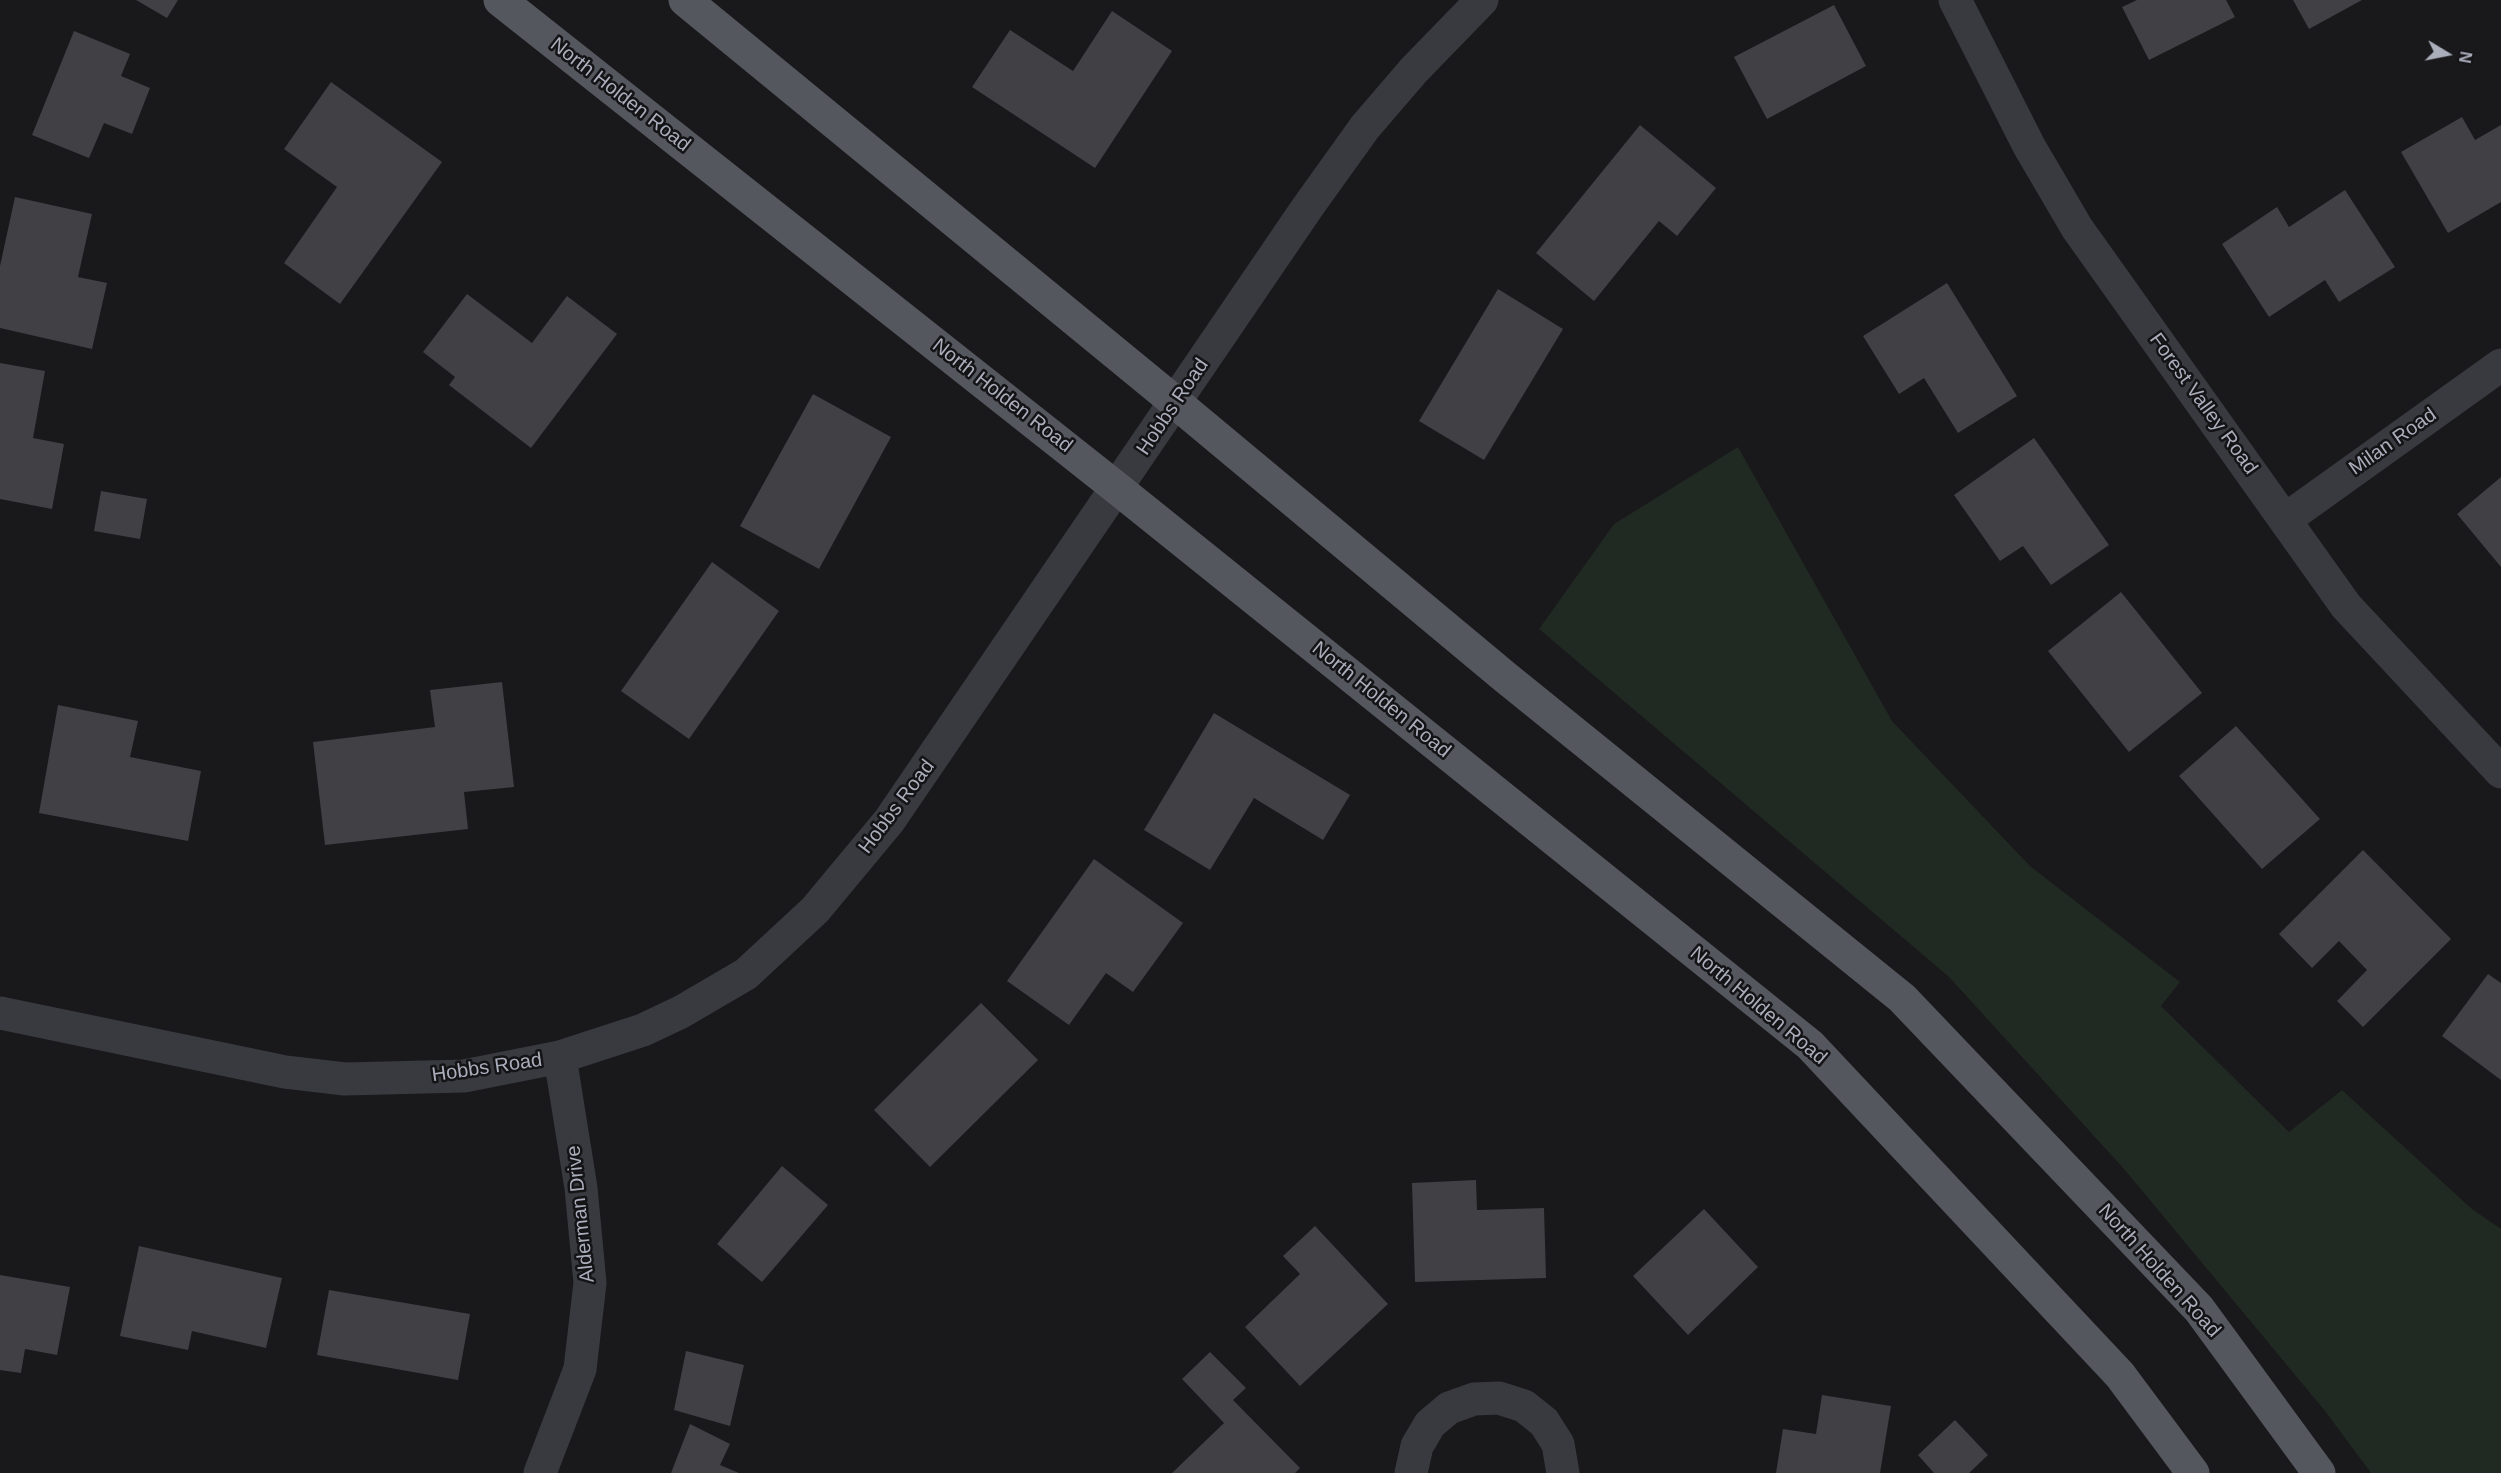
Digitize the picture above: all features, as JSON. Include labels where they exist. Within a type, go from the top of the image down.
[{"type":"main road","name":"North Holden Road","points":[[500,0],[1118,489],[1810,1045],[2120,1375],[2193,1473]]},
{"type":"main road","name":"North Holden Road","points":[[685,0],[1175,402],[1505,677],[1902,998],[2199,1309],[2319,1473]]},
{"type":"street","name":"Hobbs Road","points":[[0,1013],[285,1072],[345,1078],[464,1076],[560,1057],[643,1030],[681,1012],[746,975],[815,910],[889,821],[1365,127],[1421,63],[1482,0]]},
{"type":"street","name":"Forest Valley Road","points":[[1954,0],[2029,146],[2077,228],[2346,606],[2501,772]]},
{"type":"street","name":"Milan Road","points":[[2286,519],[2501,366]]},
{"type":"street","name":"Alderman Drive","points":[[540,1473],[580,1369],[590,1283],[581,1188],[560,1057]]},
{"type":"street","points":[[1411,1473],[1417,1446],[1430,1424],[1449,1408],[1474,1399],[1499,1398],[1524,1406],[1544,1422],[1558,1444],[1563,1473]]},
{"type":"shaded area","points":[[1738,447],[1892,721],[2030,866],[2180,982],[2161,1006],[2289,1132],[2342,1090],[2472,1209],[2501,1229],[2501,1473],[2371,1473],[2325,1411],[2124,1169],[1949,977],[1539,629],[1614,524]]},
{"type":"building","points":[[136,0],[178,0],[167,18]]},
{"type":"building","points":[[2137,0],[2226,0],[2235,17],[2149,60],[2122,7]]},
{"type":"building","points":[[2293,0],[2362,0],[2309,29]]},
{"type":"building","points":[[1834,5],[1866,66],[1767,119],[1734,57]]},
{"type":"building","points":[[1112,11],[1172,51],[1095,168],[972,87],[1010,30],[1073,71]]},
{"type":"building","points":[[74,31],[130,54],[121,76],[150,88],[132,134],[104,123],[89,158],[32,135]]},
{"type":"building","points":[[331,82],[442,162],[340,304],[284,263],[337,187],[284,149]]},
{"type":"building","points":[[2462,117],[2475,140],[2501,125],[2501,202],[2448,233],[2401,152]]},
{"type":"building","points":[[1640,125],[1716,188],[1677,236],[1659,221],[1594,301],[1536,253]]},
{"type":"building","points":[[2345,190],[2395,267],[2339,302],[2325,280],[2269,317],[2222,244],[2277,207],[2289,227]]},
{"type":"building","points":[[15,197],[92,214],[78,277],[107,283],[92,349],[0,328],[0,266]]},
{"type":"building","points":[[1947,283],[2017,396],[1958,433],[1924,378],[1899,394],[1863,336]]},
{"type":"building","points":[[1498,289],[1563,329],[1484,460],[1419,421]]},
{"type":"building","points":[[467,294],[532,343],[567,296],[617,334],[531,448],[449,385],[455,377],[423,352]]},
{"type":"building","points":[[0,363],[45,371],[33,438],[64,444],[52,509],[0,499]]},
{"type":"building","points":[[813,394],[891,437],[819,569],[740,526]]},
{"type":"building","points":[[2034,438],[2109,545],[2051,585],[2023,546],[2000,561],[1954,495]]},
{"type":"building","points":[[2501,477],[2501,567],[2457,514]]},
{"type":"building","points":[[101,491],[147,499],[140,539],[94,531]]},
{"type":"building","points":[[712,562],[779,611],[689,739],[621,691]]},
{"type":"building","points":[[2121,592],[2202,693],[2129,752],[2048,651]]},
{"type":"building","points":[[502,682],[514,787],[464,792],[468,829],[325,845],[313,742],[435,727],[430,690]]},
{"type":"building","points":[[58,705],[138,721],[130,757],[201,771],[188,841],[39,813]]},
{"type":"building","points":[[1214,713],[1350,795],[1323,840],[1254,798],[1210,870],[1144,830]]},
{"type":"building","points":[[2236,726],[2320,819],[2262,869],[2179,776]]},
{"type":"building","points":[[2363,850],[2451,939],[2363,1027],[2337,1001],[2367,970],[2339,941],[2312,968],[2279,934]]},
{"type":"building","points":[[1094,859],[1183,923],[1133,992],[1106,973],[1069,1025],[1007,981]]},
{"type":"building","points":[[2488,974],[2501,983],[2501,1080],[2442,1036]]},
{"type":"building","points":[[981,1003],[1038,1060],[930,1167],[874,1110]]},
{"type":"building","points":[[782,1166],[828,1205],[762,1282],[717,1244]]},
{"type":"building","points":[[1476,1180],[1477,1210],[1544,1208],[1546,1278],[1415,1282],[1412,1183]]},
{"type":"building","points":[[1704,1209],[1758,1267],[1688,1335],[1633,1276]]},
{"type":"building","points":[[1315,1226],[1388,1304],[1300,1386],[1245,1327],[1300,1274],[1283,1256]]},
{"type":"building","points":[[139,1246],[282,1278],[266,1348],[192,1331],[188,1350],[120,1336]]},
{"type":"building","points":[[0,1275],[70,1287],[57,1355],[25,1349],[21,1373],[0,1370]]},
{"type":"building","points":[[329,1290],[470,1314],[458,1380],[317,1355]]},
{"type":"building","points":[[686,1351],[744,1365],[730,1426],[674,1410]]},
{"type":"building","points":[[1210,1352],[1246,1388],[1233,1400],[1300,1468],[1295,1473],[1172,1473],[1224,1423],[1182,1379]]},
{"type":"building","points":[[1822,1395],[1891,1406],[1880,1473],[1776,1473],[1783,1429],[1816,1434]]},
{"type":"building","points":[[1955,1420],[1988,1455],[1969,1473],[1934,1473],[1918,1455]]},
{"type":"building","points":[[690,1424],[730,1444],[720,1465],[739,1473],[671,1473]]}]
